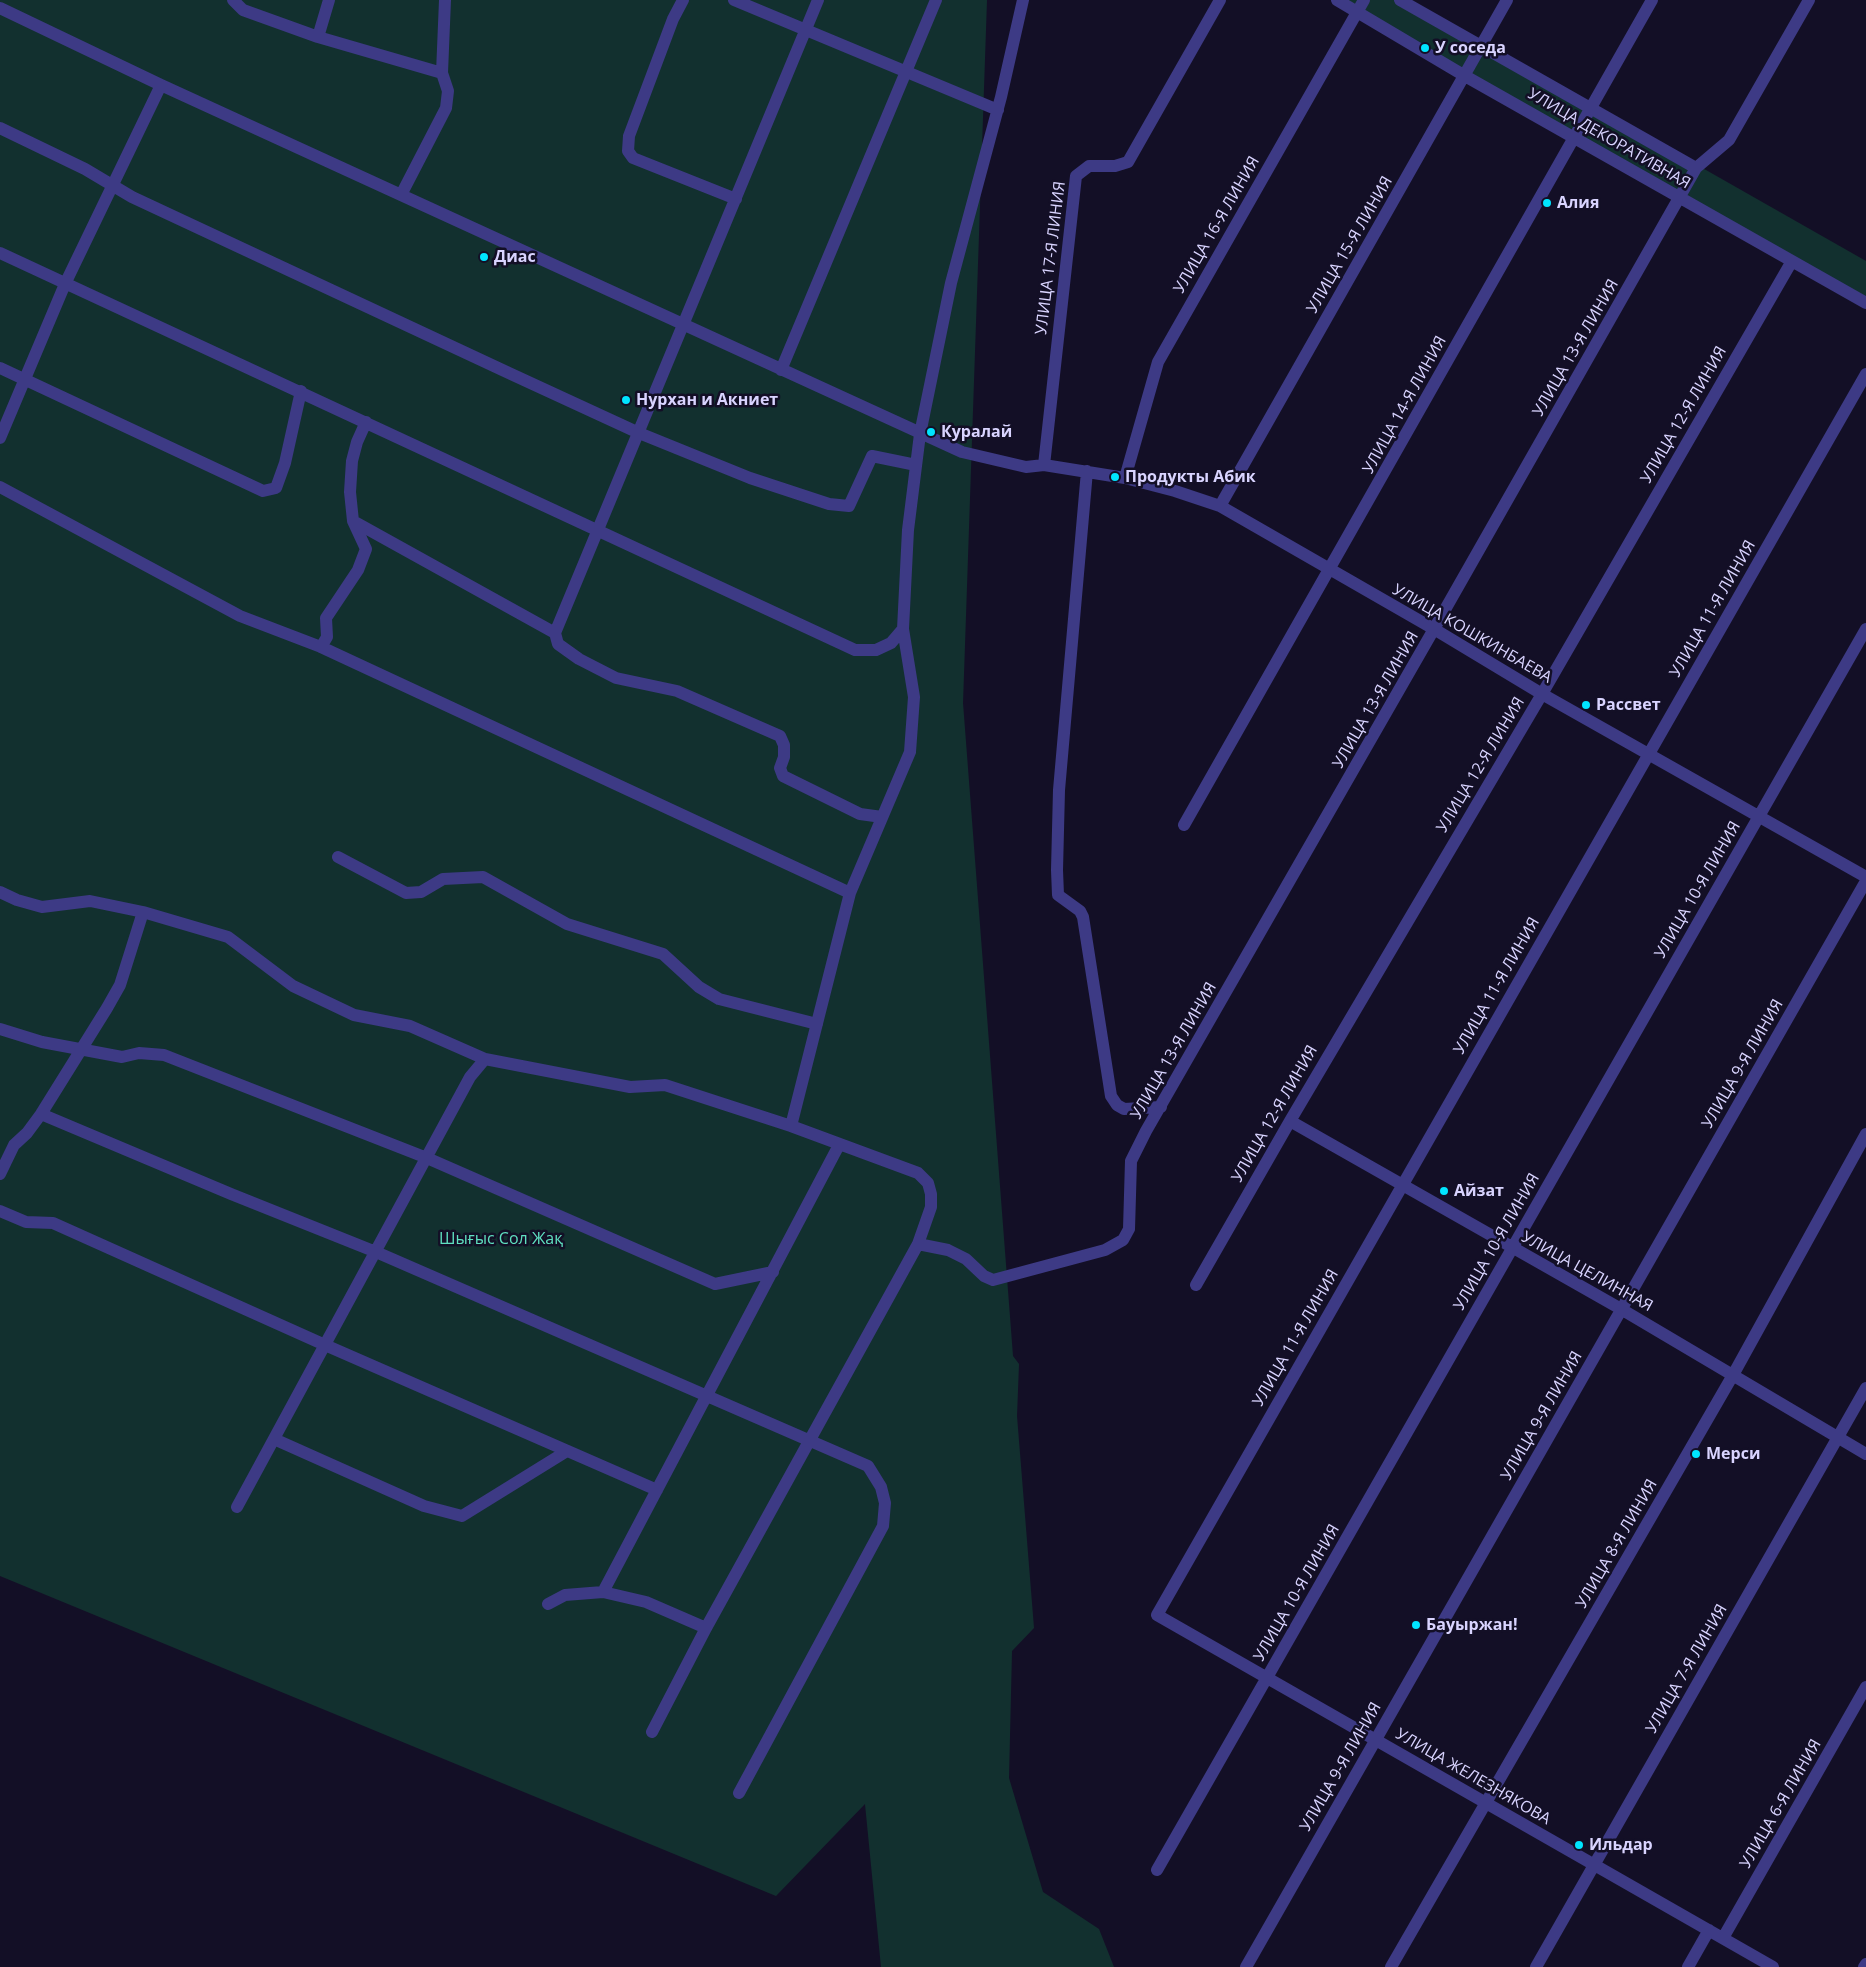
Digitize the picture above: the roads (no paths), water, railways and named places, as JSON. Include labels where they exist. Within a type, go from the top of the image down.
[{"type":"street","points":[[233,0],[243,10],[318,37],[442,73]]},
{"type":"street","points":[[318,37],[328,0]]},
{"type":"street","points":[[401,195],[446,108],[448,91],[442,73],[445,0]]},
{"type":"street","points":[[683,0],[673,19],[632,127],[628,151],[633,158],[736,199]]},
{"type":"street","points":[[734,0],[998,110]]},
{"type":"street","points":[[818,0],[555,633],[558,644],[579,659],[616,678],[677,691],[780,736],[784,745],[784,757],[780,768],[783,776],[860,814],[882,817]]},
{"type":"street","points":[[781,370],[936,0]]},
{"type":"street","points":[[791,1126],[850,893],[910,752],[914,697],[903,629],[908,530],[920,434],[951,283],[998,110],[1023,0]]},
{"type":"street","name":"УЛИЦА 17-Я ЛИНИЯ","points":[[1044,466],[1076,176],[1089,166],[1115,166],[1128,162],[1220,0]]},
{"type":"street","name":"УЛИЦА ДЕКОРАТИВНАЯ","points":[[1337,0],[1465,76],[1866,303]]},
{"type":"street","name":"УЛИЦА 16-Я ЛИНИЯ","points":[[1125,478],[1158,362],[1364,0]]},
{"type":"street","name":"УЛИЦА ДЕКОРАТИВНАЯ","points":[[1400,0],[1696,168]]},
{"type":"street","name":"УЛИЦА 15-Я ЛИНИЯ","points":[[1220,506],[1507,0]]},
{"type":"street","name":"УЛИЦА 14-Я ЛИНИЯ","points":[[1184,825],[1652,0]]},
{"type":"street","name":"УЛИЦА 13-Я ЛИНИЯ","points":[[918,1244],[948,1250],[966,1259],[984,1276],[993,1280],[1105,1250],[1123,1240],[1129,1229],[1131,1161],[1161,1106],[1696,168],[1729,140],[1809,0]]},
{"type":"street","name":"УЛИЦА КОШКИНБАЕВА","points":[[0,8],[161,85],[962,452],[1026,466],[1087,471],[1125,478],[1175,491],[1220,506],[1434,629],[1542,694],[1866,879]]},
{"type":"street","points":[[0,438],[23,379],[65,284],[161,85]]},
{"type":"street","points":[[0,128],[85,169],[132,197],[639,433],[750,478],[829,504],[848,506],[872,456],[916,465]]},
{"type":"street","points":[[0,253],[599,529],[856,650],[876,650],[891,643],[903,629]]},
{"type":"street","name":"УЛИЦА 12-Я ЛИНИЯ","points":[[1196,1285],[1290,1121],[1542,694],[1792,261]]},
{"type":"street","points":[[0,368],[263,491],[276,488],[285,463],[301,391]]},
{"type":"street","name":"УЛИЦА 11-Я ЛИНИЯ","points":[[1157,1615],[1866,374]]},
{"type":"street","points":[[321,647],[327,638],[326,618],[358,570],[366,549],[353,521],[350,492],[352,461],[357,442],[366,422]]},
{"type":"street","points":[[1087,471],[1059,790],[1056,870],[1058,895],[1084,917],[1110,1096],[1117,1105],[1124,1109],[1161,1106]]},
{"type":"street","points":[[0,486],[240,616],[321,647],[850,893]]},
{"type":"street","points":[[353,521],[555,633]]},
{"type":"street","name":"УЛИЦА 10-Я ЛИНИЯ","points":[[1157,1870],[1866,629]]},
{"type":"street","points":[[338,857],[406,893],[421,892],[443,879],[483,877],[567,924],[663,954],[699,986],[719,999],[817,1024]]},
{"type":"street","name":"УЛИЦА 9-Я ЛИНИЯ","points":[[1246,1967],[1866,879]]},
{"type":"street","points":[[0,892],[17,900],[42,907],[90,901],[143,912],[228,937],[293,986],[354,1015],[410,1026],[485,1060],[630,1087],[665,1085],[791,1126],[918,1173],[928,1184],[931,1194],[931,1207],[918,1244],[706,1628],[652,1732]]},
{"type":"street","points":[[0,1174],[14,1145],[27,1133],[41,1114],[120,985],[143,912]]},
{"type":"street","points":[[0,1029],[42,1042],[122,1057],[139,1053],[164,1055],[427,1158],[715,1284],[773,1272]]},
{"type":"street","points":[[237,1507],[470,1077],[485,1060]]},
{"type":"street","points":[[41,1114],[231,1194],[376,1252],[868,1466],[881,1487],[885,1503],[883,1526],[739,1793]]},
{"type":"street","name":"УЛИЦА ЦЕЛИННАЯ","points":[[1290,1121],[1621,1309],[1866,1454]]},
{"type":"street","name":"УЛИЦА 8-Я ЛИНИЯ","points":[[1391,1967],[1733,1374],[1866,1134]]},
{"type":"street","points":[[0,1146],[14,1145]]},
{"type":"street","points":[[603,1592],[839,1145]]},
{"type":"street","points":[[0,1210],[26,1222],[53,1223],[325,1345],[657,1490]]},
{"type":"street","name":"УЛИЦА 7-Я ЛИНИЯ","points":[[1536,1967],[1866,1388]]},
{"type":"street","points":[[274,1439],[424,1506],[462,1516],[567,1450]]},
{"type":"street","points":[[548,1604],[565,1595],[603,1592],[646,1602],[706,1628]]},
{"type":"street","name":"УЛИЦА ЖЕЛЕЗНЯКОВА","points":[[1157,1615],[1774,1967]]},
{"type":"street","name":"УЛИЦА 6-Я ЛИНИЯ","points":[[1723,1938],[1866,1686]]},
{"type":"street","points":[[1688,1967],[1709,1930]]},
{"type":"place","name":"У соседа","points":[[1425,48]]},
{"type":"place","name":"Алия","points":[[1547,203]]},
{"type":"place","name":"Диас","points":[[484,257]]},
{"type":"place","name":"Нурхан и Акниет","points":[[626,400]]},
{"type":"place","name":"Куралай","points":[[931,432]]},
{"type":"place","name":"Продукты Абик","points":[[1115,477]]},
{"type":"place","name":"Рассвет","points":[[1586,705]]},
{"type":"place","name":"Айзат","points":[[1444,1191]]},
{"type":"place","name":"Мерси","points":[[1696,1454]]},
{"type":"place","name":"Бауыржан!","points":[[1416,1625]]},
{"type":"place","name":"Ильдар","points":[[1579,1845]]},
{"type":"park label","name":"Шығыс Сол Жақ","points":[[501,1239]]}]
